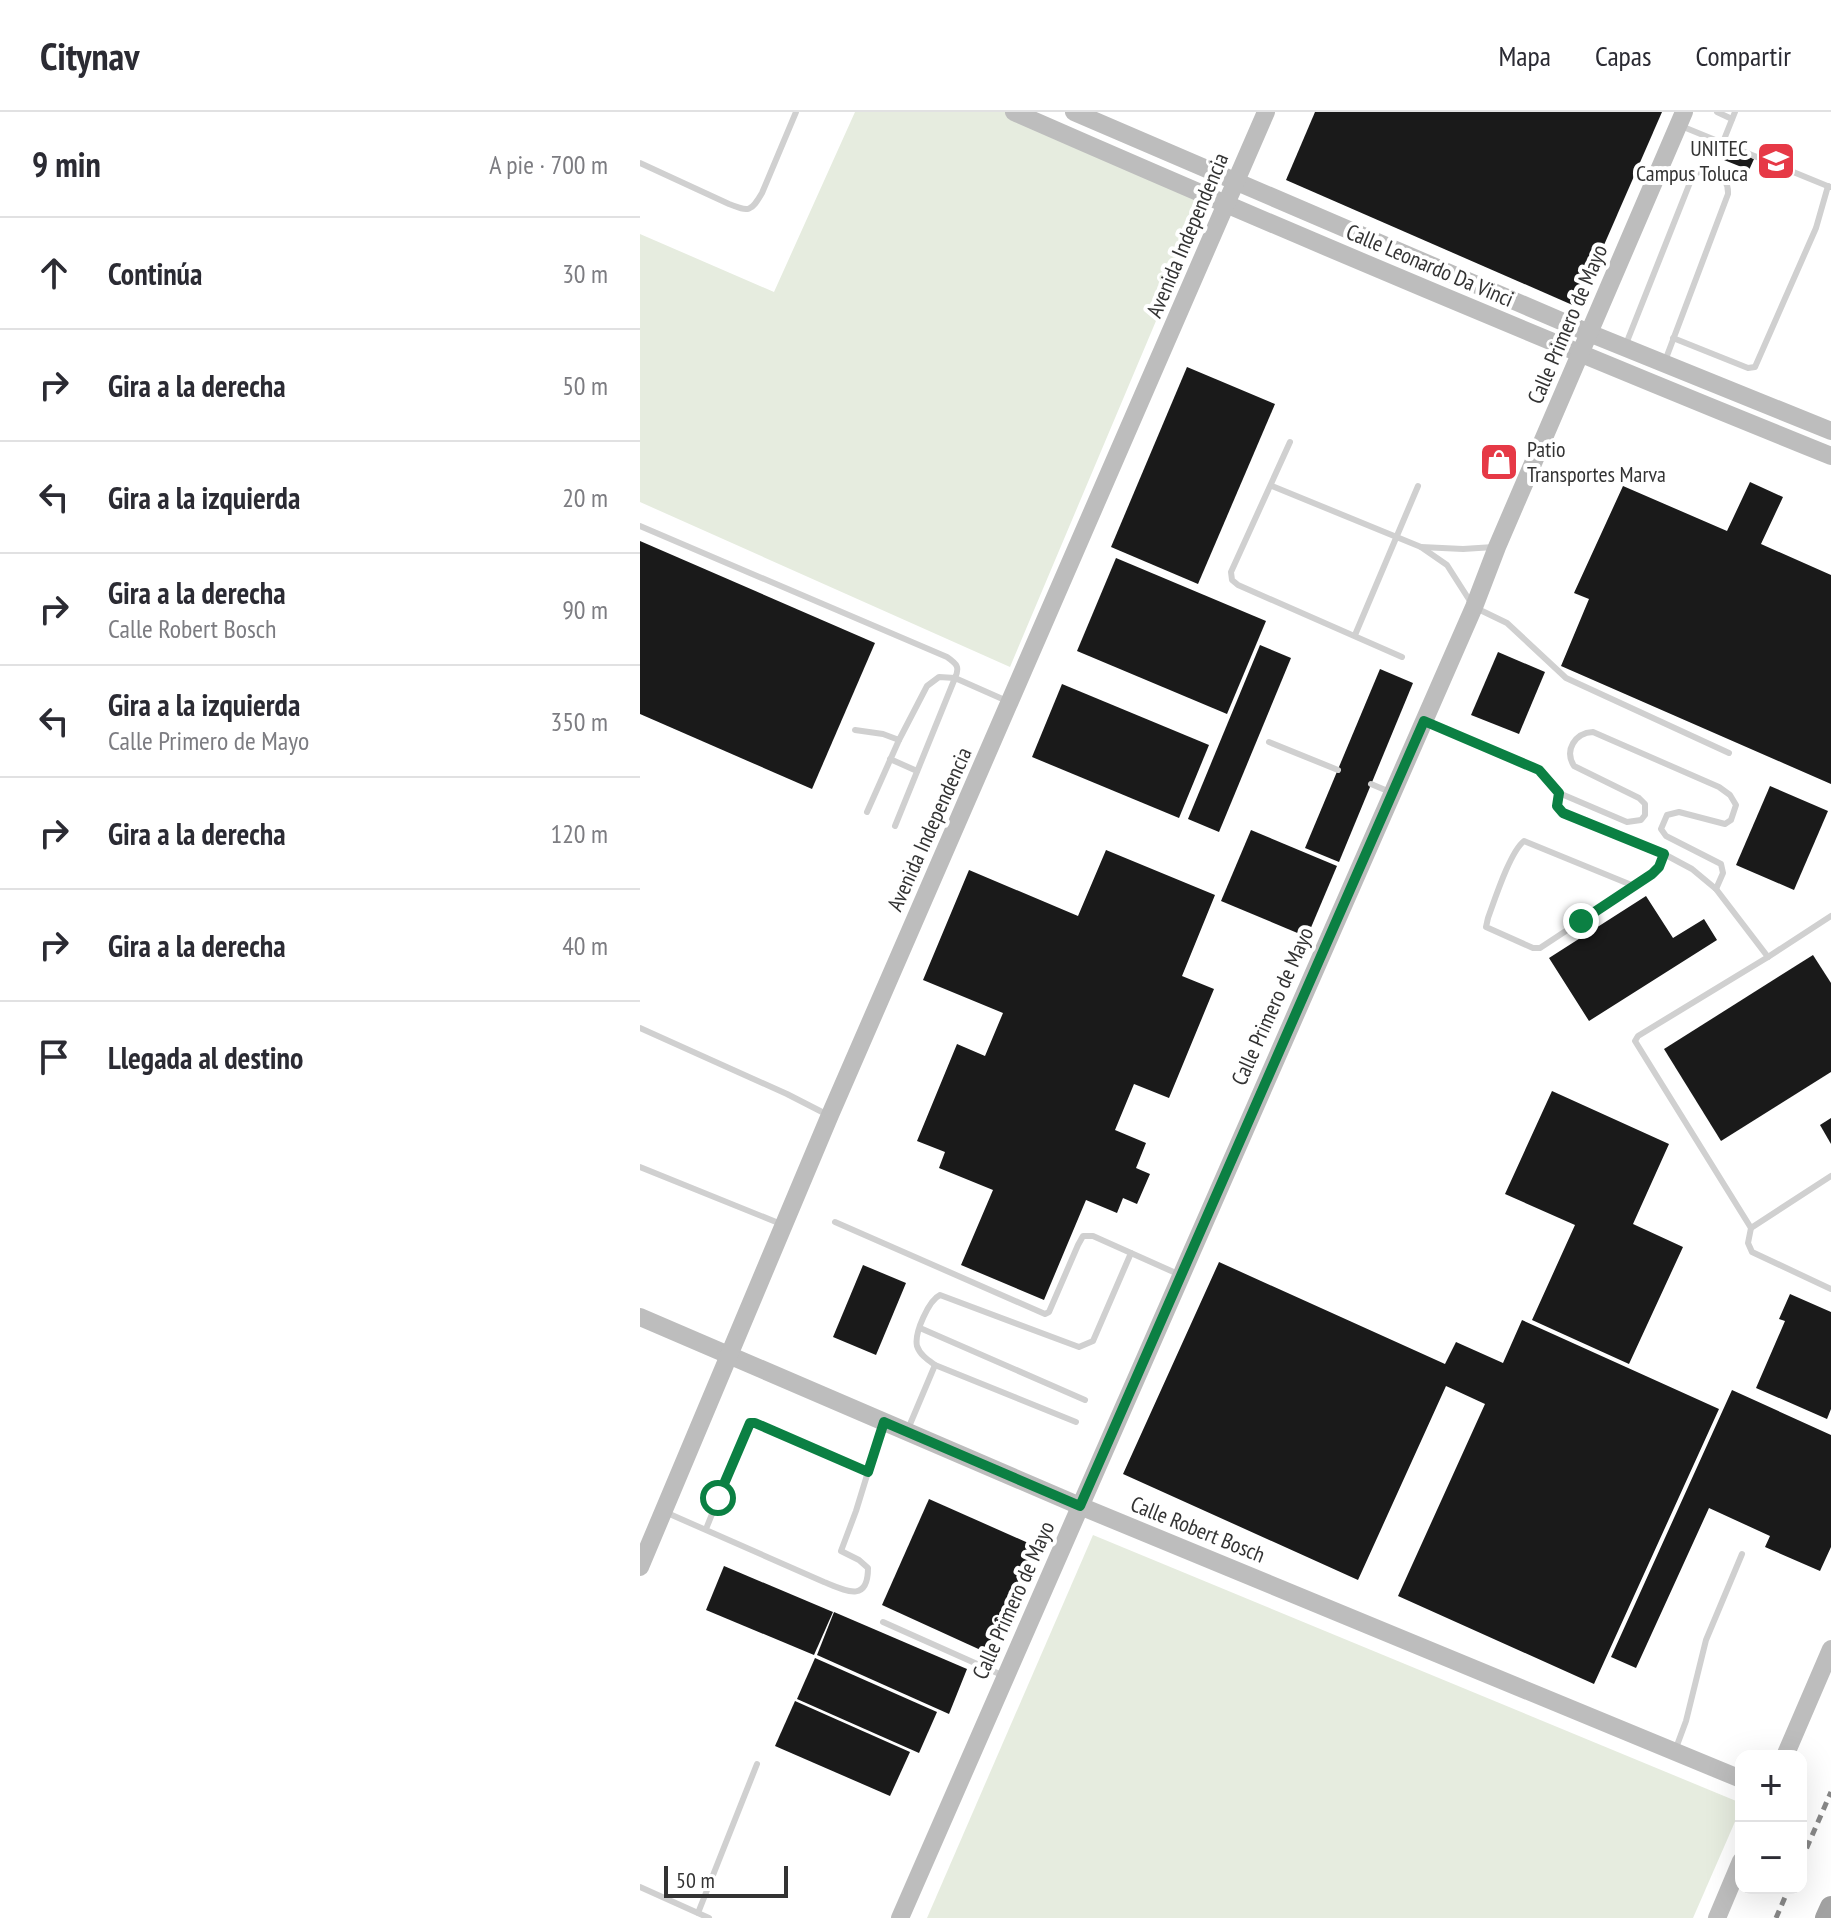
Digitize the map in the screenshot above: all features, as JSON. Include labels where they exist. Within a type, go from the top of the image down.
[{"type":"highway","points":[[1826,1918],[1831,1907]]},
{"type":"main road","name":"Calle Leonardo Da Vinci","points":[[1014,112],[1580,354],[1831,456]]},
{"type":"main road","name":"Calle Leonardo Da Vinci","points":[[1074,112],[1624,348],[1831,431]]},
{"type":"main road","name":"Avenida Independencia","points":[[640,1567],[830,1115],[1266,112]]},
{"type":"main road","name":"Calle Primero de Mayo","points":[[900,1918],[1474,607],[1681,118]]},
{"type":"main road","name":"Calle Robert Bosch","points":[[640,1317],[1080,1506],[1735,1777]]},
{"type":"main road","points":[[1788,1750],[1831,1649]]},
{"type":"main road","points":[[1717,1918],[1735,1875]]},
{"type":"lane","points":[[640,163],[729,204],[749,209],[762,193],[796,112]]},
{"type":"lane","points":[[1717,112],[1734,116],[1723,142]]},
{"type":"lane","points":[[1673,338],[1748,368],[1755,367],[1816,228],[1829,186],[1723,142],[1681,118]]},
{"type":"lane","points":[[1624,348],[1691,180],[1695,172],[1707,169],[1724,178],[1729,186],[1728,194],[1664,364]]},
{"type":"lane","points":[[1290,442],[1231,572],[1232,580],[1402,657]]},
{"type":"lane","points":[[1272,486],[1421,547],[1447,565],[1474,607],[1507,623],[1566,678],[1729,753]]},
{"type":"lane","points":[[1355,635],[1418,486]]},
{"type":"lane","points":[[640,526],[947,657],[957,664],[959,669],[895,826]]},
{"type":"lane","points":[[1421,547],[1497,547]]},
{"type":"lane","points":[[867,812],[927,686],[939,677],[955,678],[1011,703]]},
{"type":"lane","points":[[1424,721],[1539,770],[1559,793],[1627,822],[1641,820],[1645,815],[1645,804],[1570,762],[1570,749],[1576,738],[1587,732],[1719,787],[1730,795],[1736,805],[1728,823],[1679,812],[1665,818],[1661,829],[1666,836],[1721,864],[1723,873],[1716,889]]},
{"type":"lane","points":[[855,730],[899,740]]},
{"type":"lane","points":[[1269,742],[1338,770]]},
{"type":"lane","points":[[890,759],[917,771]]},
{"type":"lane","points":[[1371,784],[1392,792]]},
{"type":"lane","points":[[1559,793],[1557,806],[1563,813],[1664,854],[1692,869],[1716,889],[1768,957]]},
{"type":"lane","points":[[1634,886],[1524,841],[1513,857],[1486,927],[1533,948],[1540,948],[1634,886],[1656,871],[1664,854]]},
{"type":"lane","points":[[1831,916],[1638,1036],[1635,1041],[1751,1228],[1748,1243],[1752,1252],[1831,1289]]},
{"type":"lane","points":[[640,1028],[830,1115]]},
{"type":"lane","points":[[640,1167],[784,1225]]},
{"type":"lane","points":[[1751,1228],[1831,1176]]},
{"type":"lane","points":[[835,1222],[1045,1314],[1049,1312],[1083,1236],[1093,1236],[1181,1275]]},
{"type":"lane","points":[[1076,1422],[935,1365],[920,1353],[917,1346],[920,1328],[933,1300],[940,1295],[1079,1347],[1089,1344],[1095,1338],[1131,1253]]},
{"type":"lane","points":[[920,1328],[1085,1400]]},
{"type":"lane","points":[[907,1432],[935,1365]]},
{"type":"lane","points":[[706,1529],[745,1432],[752,1422],[868,1472]]},
{"type":"lane","points":[[664,1511],[824,1582],[856,1593],[864,1587],[868,1568],[841,1551],[884,1422]]},
{"type":"lane","points":[[1675,1752],[1706,1640],[1742,1554]]},
{"type":"lane","points":[[883,1622],[1006,1677]]},
{"type":"lane","points":[[698,1913],[757,1764]]},
{"type":"lane","points":[[640,1887],[709,1918]]},
{"type":"shaded area","points":[[855,112],[1010,112],[1207,200],[1010,667],[640,502],[640,234],[774,292]]},
{"type":"shaded area","points":[[1093,1535],[1735,1801],[1735,1822],[1693,1918],[927,1918]]},
{"type":"building","points":[[1315,112],[1662,112],[1577,307],[1286,180]]},
{"type":"building","points":[[1714,142],[1754,159],[1749,170],[1709,154]]},
{"type":"building","points":[[1187,367],[1275,404],[1198,584],[1111,547]]},
{"type":"building","points":[[1750,482],[1783,497],[1761,544],[1831,575],[1831,784],[1561,666],[1589,599],[1574,593],[1623,486],[1727,531]]},
{"type":"building","points":[[640,541],[875,643],[812,789],[640,714]]},
{"type":"building","points":[[1116,558],[1266,621],[1227,714],[1077,651]]},
{"type":"building","points":[[1260,645],[1291,658],[1219,832],[1188,819]]},
{"type":"building","points":[[1498,652],[1545,672],[1519,734],[1471,715]]},
{"type":"building","points":[[1380,669],[1413,683],[1339,862],[1305,848]]},
{"type":"building","points":[[1062,684],[1209,745],[1179,818],[1032,757]]},
{"type":"building","points":[[1770,786],[1828,811],[1794,890],[1736,865]]},
{"type":"building","points":[[1251,830],[1337,866],[1307,937],[1221,901]]},
{"type":"building","points":[[1106,850],[1215,895],[1182,976],[1214,989],[1169,1098],[1134,1084],[1115,1130],[1146,1143],[1136,1168],[1150,1174],[1137,1204],[1123,1198],[1117,1213],[1086,1200],[1044,1300],[961,1265],[993,1190],[939,1168],[945,1152],[917,1141],[957,1044],[985,1056],[1003,1013],[923,980],[969,870],[1078,916]]},
{"type":"building","points":[[1646,896],[1673,938],[1704,919],[1717,940],[1589,1021],[1549,958]]},
{"type":"building","points":[[1813,955],[1831,983],[1831,1072],[1721,1141],[1664,1049]]},
{"type":"building","points":[[1552,1091],[1669,1144],[1633,1224],[1683,1247],[1629,1364],[1532,1320],[1575,1225],[1505,1194]]},
{"type":"building","points":[[1831,1118],[1831,1144],[1820,1125]]},
{"type":"building","points":[[1219,1262],[1445,1364],[1456,1342],[1503,1363],[1522,1320],[1719,1409],[1594,1684],[1398,1596],[1485,1404],[1446,1386],[1358,1580],[1123,1474]]},
{"type":"building","points":[[863,1265],[906,1283],[876,1355],[833,1337]]},
{"type":"building","points":[[1790,1294],[1831,1312],[1831,1409],[1827,1419],[1756,1388],[1785,1321],[1779,1319]]},
{"type":"building","points":[[1732,1390],[1831,1435],[1831,1547],[1820,1571],[1765,1547],[1770,1536],[1709,1508],[1636,1668],[1611,1657]]},
{"type":"building","points":[[929,1499],[1035,1546],[985,1652],[882,1605]]},
{"type":"building","points":[[724,1566],[833,1612],[814,1655],[706,1610]]},
{"type":"building","points":[[834,1612],[967,1669],[949,1714],[817,1655]]},
{"type":"building","points":[[815,1658],[937,1712],[919,1753],[797,1699]]},
{"type":"building","points":[[795,1701],[910,1752],[890,1796],[775,1746]]},
{"type":"railway","points":[[1807,1847],[1831,1792]]},
{"type":"railway","points":[[1776,1918],[1786,1894]]},
{"type":"place","name":"UNITEC Campus Toluca","points":[[1776,161]]},
{"type":"place","name":"Patio Transportes Marva","points":[[1499,462]]},
{"type":"route","points":[[718,1498],[752,1422],[868,1472],[884,1422],[1080,1506],[1424,721],[1539,770],[1559,793],[1557,806],[1563,813],[1664,854],[1659,867],[1652,874],[1581,921]]}]
